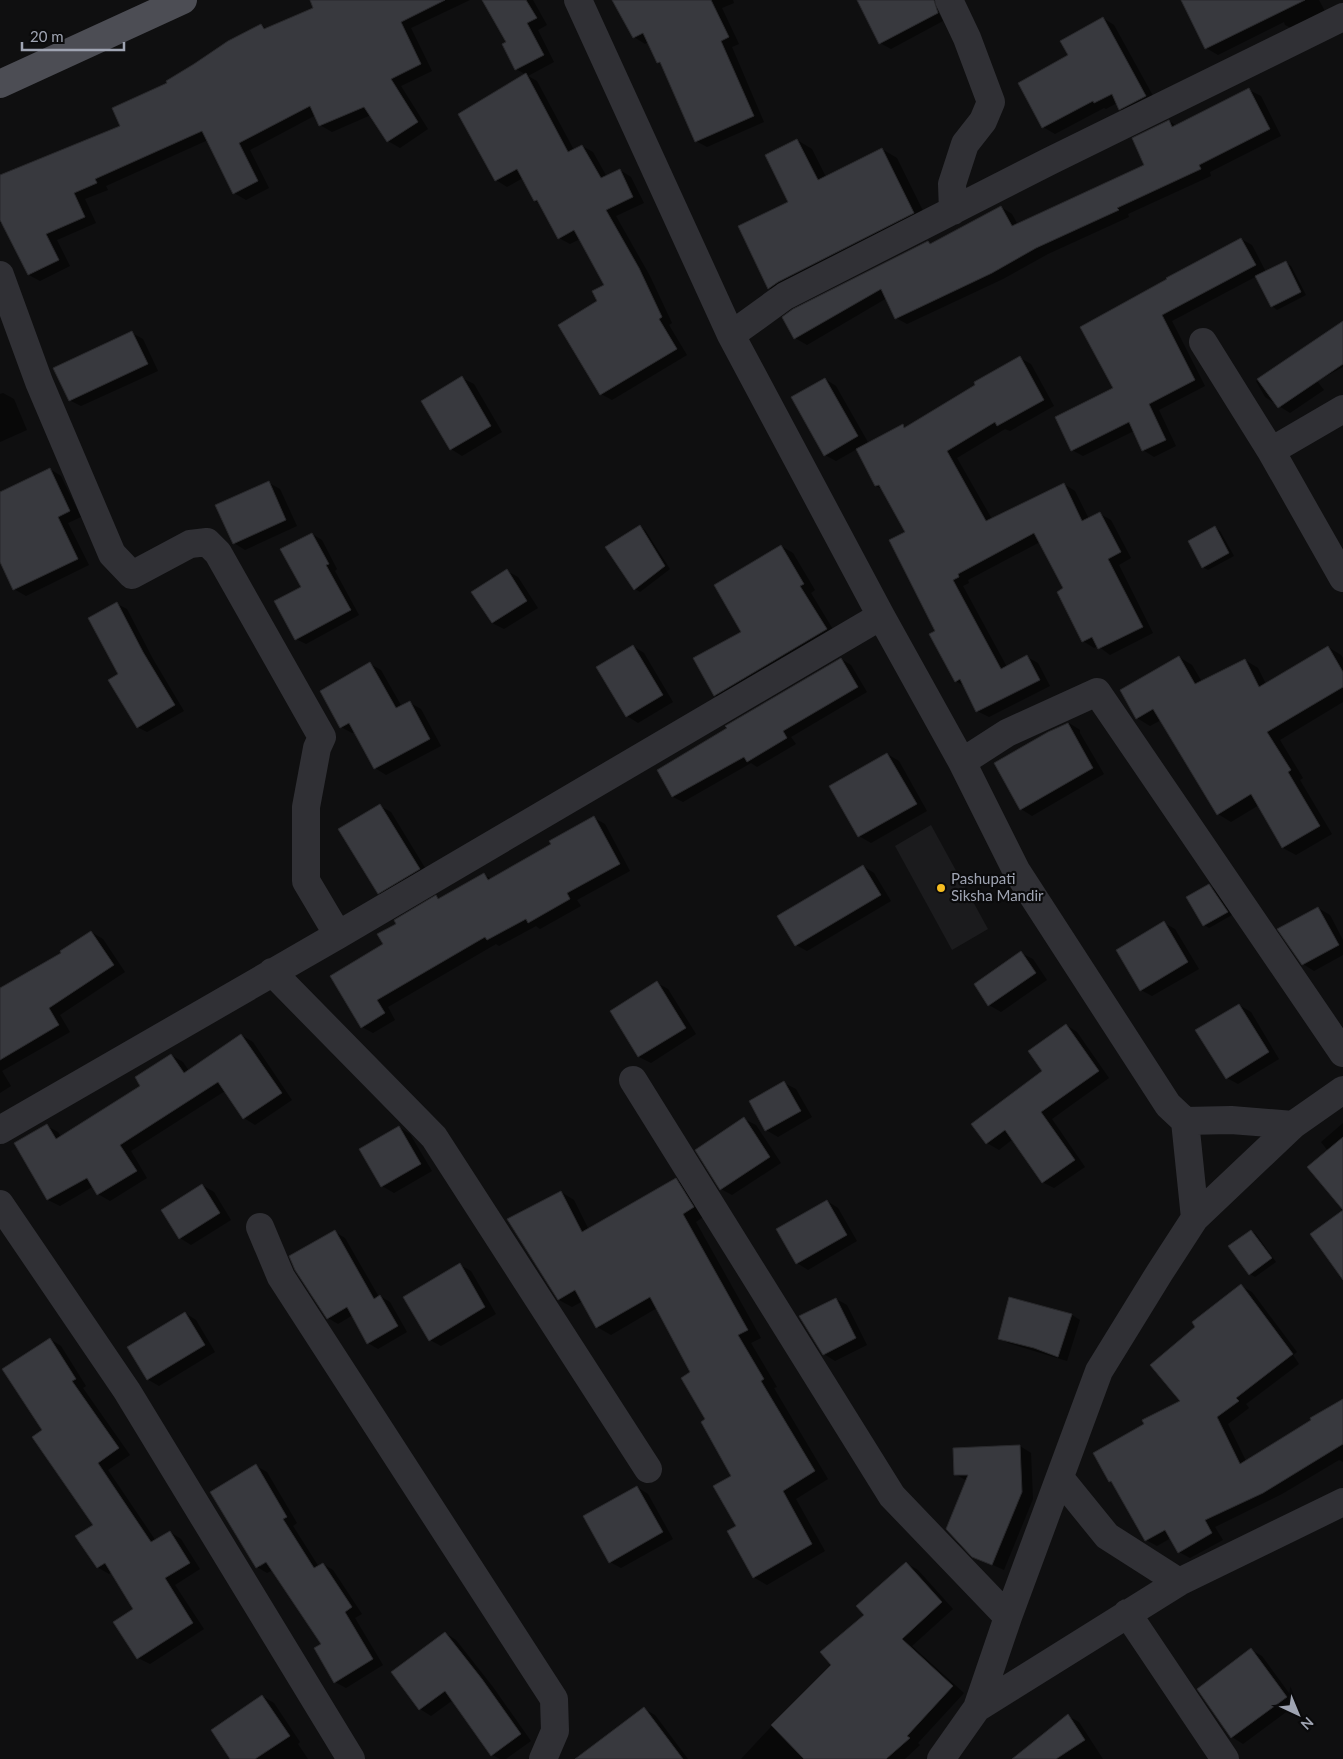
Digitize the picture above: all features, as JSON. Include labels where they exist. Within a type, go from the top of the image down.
[{"type":"main road","points":[[0,84],[183,0]]},
{"type":"street","points":[[578,0],[731,335],[880,616],[962,762],[1016,870],[1168,1105],[1185,1121],[1195,1218]]},
{"type":"street","points":[[949,0],[967,38],[992,102],[982,121],[965,144],[952,184],[953,211]]},
{"type":"street","points":[[731,335],[785,296],[1050,161],[1343,17]]},
{"type":"street","points":[[0,275],[39,382],[112,554],[132,575],[190,544],[207,542],[218,553],[322,737],[317,748],[306,807],[306,881],[338,935]]},
{"type":"street","points":[[1203,342],[1271,451],[1343,578]]},
{"type":"street","points":[[1271,451],[1343,409]]},
{"type":"street","points":[[0,1130],[338,935],[880,616]]},
{"type":"street","points":[[962,762],[1007,732],[1097,692],[1343,1053]]},
{"type":"street","points":[[272,972],[434,1137],[648,1469]]},
{"type":"street","points":[[633,1080],[892,1496],[1008,1617]]},
{"type":"street","points":[[940,1759],[977,1708],[1008,1617],[1099,1371],[1195,1218],[1293,1125],[1343,1090]]},
{"type":"street","points":[[1185,1121],[1232,1120],[1293,1125]]},
{"type":"street","points":[[4,1220],[127,1391],[351,1759]]},
{"type":"street","points":[[260,1227],[281,1277],[554,1698],[555,1731],[543,1759]]},
{"type":"street","points":[[1060,1478],[1107,1536],[1179,1582]]},
{"type":"street","points":[[977,1708],[1179,1582],[1343,1502]]},
{"type":"street","points":[[1127,1614],[1225,1759]]},
{"type":"shaded area","name":"Pashupati Siksha Mandir","points":[[931,825],[988,929],[952,950],[895,846]]},
{"type":"building","points":[[310,0],[445,0],[401,22],[421,64],[391,79],[418,122],[387,142],[364,107],[319,126],[310,106],[239,143],[258,181],[233,194],[202,131],[95,179],[97,183],[74,193],[85,217],[46,234],[59,260],[28,275],[0,220],[0,175],[120,126],[112,108],[167,83],[166,81],[228,41],[261,24],[264,29],[313,8]]},
{"type":"building","points":[[482,0],[526,0],[537,18],[527,23],[544,55],[515,70],[502,44],[506,42]]},
{"type":"building","points":[[612,0],[711,0],[729,37],[721,41],[754,116],[695,142],[660,62],[657,63],[643,33],[633,38]]},
{"type":"building","points":[[857,0],[934,0],[938,13],[879,44]]},
{"type":"building","points":[[1181,0],[1305,0],[1205,49]]},
{"type":"building","points":[[1103,17],[1146,96],[1119,110],[1112,94],[1094,103],[1093,101],[1042,128],[1018,83],[1068,55],[1060,41]]},
{"type":"building","points":[[526,73],[568,152],[582,145],[601,178],[620,169],[633,197],[606,210],[639,268],[662,317],[659,319],[677,349],[600,395],[558,325],[597,301],[592,291],[604,285],[574,230],[558,239],[537,200],[534,201],[517,169],[495,181],[458,114]]},
{"type":"building","points":[[1249,88],[1270,129],[1199,165],[1201,169],[1117,208],[1119,210],[1036,248],[992,273],[895,319],[881,289],[794,339],[782,317],[793,309],[928,241],[930,244],[1001,206],[1012,226],[1144,165],[1132,138],[1169,120],[1172,127]]},
{"type":"building","points":[[797,139],[818,180],[882,148],[914,213],[778,282],[768,289],[738,226],[788,202],[765,155]]},
{"type":"building","points":[[1241,238],[1256,265],[1162,315],[1195,380],[1149,404],[1166,440],[1142,451],[1129,422],[1071,451],[1055,417],[1113,388],[1080,327]]},
{"type":"building","points":[[1286,261],[1301,292],[1271,307],[1255,276]]},
{"type":"building","points":[[1343,321],[1343,364],[1278,408],[1257,379]]},
{"type":"building","points":[[132,331],[148,364],[69,401],[53,368]]},
{"type":"building","points":[[1020,356],[1044,400],[997,426],[995,422],[947,451],[986,521],[1064,483],[1082,521],[1100,512],[1121,552],[1108,559],[1143,627],[1098,649],[1092,637],[1082,642],[1057,592],[1063,588],[1034,533],[958,574],[959,577],[953,580],[1001,669],[1027,655],[1040,680],[976,712],[960,679],[955,682],[929,634],[935,631],[889,540],[905,532],[879,485],[875,486],[856,449],[903,424],[904,428],[975,385],[974,382]]},
{"type":"building","points":[[462,376],[491,426],[450,450],[421,401]]},
{"type":"building","points":[[825,378],[858,436],[824,456],[791,397]]},
{"type":"building","points":[[50,468],[70,511],[58,517],[78,559],[13,590],[0,562],[0,492]]},
{"type":"building","points":[[269,481],[286,520],[233,544],[215,505]]},
{"type":"building","points":[[640,525],[665,566],[634,590],[605,547]]},
{"type":"building","points":[[1215,526],[1229,553],[1202,568],[1188,541]]},
{"type":"building","points":[[312,533],[329,564],[326,565],[351,610],[295,640],[274,601],[301,587],[280,549]]},
{"type":"building","points":[[781,545],[804,584],[800,586],[827,629],[714,696],[693,658],[741,632],[714,585]]},
{"type":"building","points":[[507,569],[527,601],[492,623],[471,592]]},
{"type":"building","points":[[117,602],[143,652],[175,705],[137,728],[108,680],[118,674],[88,618]]},
{"type":"building","points":[[633,645],[663,695],[626,717],[596,667]]},
{"type":"building","points":[[1328,646],[1343,672],[1343,687],[1267,732],[1291,770],[1288,772],[1320,826],[1282,848],[1251,794],[1217,815],[1153,709],[1136,719],[1120,690],[1179,656],[1195,684],[1245,659],[1259,687]]},
{"type":"building","points":[[841,658],[858,687],[783,731],[787,738],[747,762],[744,757],[672,797],[657,770],[727,728],[725,726]]},
{"type":"building","points":[[370,662],[396,708],[410,701],[430,739],[374,769],[349,723],[340,728],[320,691]]},
{"type":"building","points":[[1068,723],[1093,768],[1020,810],[994,763],[1048,732]]},
{"type":"building","points":[[887,753],[917,804],[858,837],[829,786]]},
{"type":"building","points":[[380,804],[420,869],[378,894],[338,829]]},
{"type":"building","points":[[594,816],[620,864],[567,893],[570,899],[528,923],[526,919],[487,940],[485,937],[377,1000],[385,1013],[361,1028],[330,976],[383,944],[377,934],[396,924],[394,920],[436,895],[438,899],[484,873],[488,880],[551,844],[549,841]]},
{"type":"building","points":[[863,865],[881,895],[795,946],[777,916]]},
{"type":"building","points":[[1209,884],[1228,912],[1203,926],[1186,897]]},
{"type":"building","points":[[1318,907],[1339,945],[1302,965],[1277,929]]},
{"type":"building","points":[[1164,921],[1188,962],[1140,991],[1116,950]]},
{"type":"building","points":[[91,931],[114,965],[49,1008],[59,1025],[0,1060],[0,988],[61,953],[60,951]]},
{"type":"building","points":[[1021,951],[1036,973],[988,1006],[974,984]]},
{"type":"building","points":[[657,981],[686,1028],[638,1057],[610,1011]]},
{"type":"building","points":[[1239,1004],[1269,1052],[1226,1079],[1195,1030]]},
{"type":"building","points":[[1066,1024],[1099,1071],[1041,1112],[1075,1160],[1042,1183],[1005,1130],[986,1144],[971,1124],[1042,1071],[1028,1051]]},
{"type":"building","points":[[241,1034],[282,1093],[243,1119],[218,1082],[120,1145],[137,1171],[97,1195],[87,1178],[47,1200],[14,1143],[47,1124],[56,1139],[140,1086],[135,1077],[171,1054],[184,1073]]},
{"type":"building","points":[[784,1081],[801,1111],[765,1131],[749,1101]]},
{"type":"building","points":[[744,1117],[770,1157],[720,1190],[695,1150]]},
{"type":"building","points":[[399,1126],[421,1164],[381,1187],[359,1149]]},
{"type":"building","points":[[1343,1137],[1343,1210],[1307,1167]]},
{"type":"building","points":[[676,1178],[694,1207],[683,1214],[748,1330],[738,1335],[764,1379],[761,1381],[815,1471],[783,1491],[812,1544],[753,1578],[727,1531],[736,1526],[713,1486],[731,1476],[701,1422],[705,1419],[681,1378],[690,1372],[650,1297],[596,1328],[575,1290],[558,1300],[507,1219],[561,1191],[582,1232]]},
{"type":"building","points":[[202,1184],[220,1213],[179,1239],[161,1210]]},
{"type":"building","points":[[827,1200],[847,1235],[796,1264],[776,1229]]},
{"type":"building","points":[[1343,1210],[1343,1280],[1310,1234]]},
{"type":"building","points":[[335,1230],[374,1299],[380,1295],[398,1326],[367,1344],[347,1307],[327,1319],[295,1270],[289,1256]]},
{"type":"building","points":[[1251,1230],[1272,1258],[1249,1275],[1228,1246]]},
{"type":"building","points":[[460,1263],[485,1307],[429,1341],[403,1297]]},
{"type":"building","points":[[1241,1284],[1293,1354],[1236,1398],[1239,1401],[1217,1417],[1240,1464],[1311,1420],[1310,1418],[1343,1399],[1343,1444],[1263,1493],[1205,1520],[1212,1533],[1178,1553],[1165,1530],[1145,1541],[1093,1453],[1144,1424],[1142,1420],[1180,1401],[1150,1365],[1195,1327],[1192,1322]]},
{"type":"building","points":[[1009,1297],[1072,1314],[1058,1357],[1034,1348],[998,1339]]},
{"type":"building","points":[[836,1298],[856,1338],[823,1355],[799,1316]]},
{"type":"building","points":[[185,1312],[205,1345],[147,1380],[127,1347]]},
{"type":"building","points":[[50,1338],[76,1379],[72,1381],[119,1448],[98,1463],[151,1542],[170,1531],[190,1563],[165,1578],[193,1623],[137,1659],[113,1622],[133,1609],[105,1563],[97,1568],[75,1536],[93,1525],[32,1437],[42,1430],[2,1369]]},
{"type":"building","points":[[1020,1445],[1022,1492],[992,1565],[972,1557],[946,1529],[968,1475],[954,1475],[953,1448]]},
{"type":"building","points":[[256,1464],[287,1517],[283,1519],[314,1568],[323,1563],[352,1607],[345,1612],[373,1659],[334,1683],[314,1648],[321,1644],[266,1562],[256,1568],[210,1492]]},
{"type":"building","points":[[637,1486],[663,1532],[609,1563],[583,1516]]},
{"type":"building","points":[[906,1562],[942,1602],[902,1639],[953,1686],[907,1736],[910,1738],[886,1759],[804,1759],[771,1725],[831,1665],[820,1652],[864,1615],[856,1606]]},
{"type":"building","points":[[445,1632],[482,1679],[521,1734],[491,1756],[445,1691],[419,1710],[391,1672]]},
{"type":"building","points":[[1251,1648],[1287,1697],[1231,1738],[1197,1689]]},
{"type":"building","points":[[262,1695],[290,1736],[255,1759],[230,1759],[211,1730]]},
{"type":"building","points":[[644,1707],[683,1759],[575,1759]]},
{"type":"building","points":[[1068,1714],[1085,1740],[1056,1759],[1012,1759]]},
{"type":"place","name":"Pashupati Siksha Mandir","points":[[941,888]]}]
